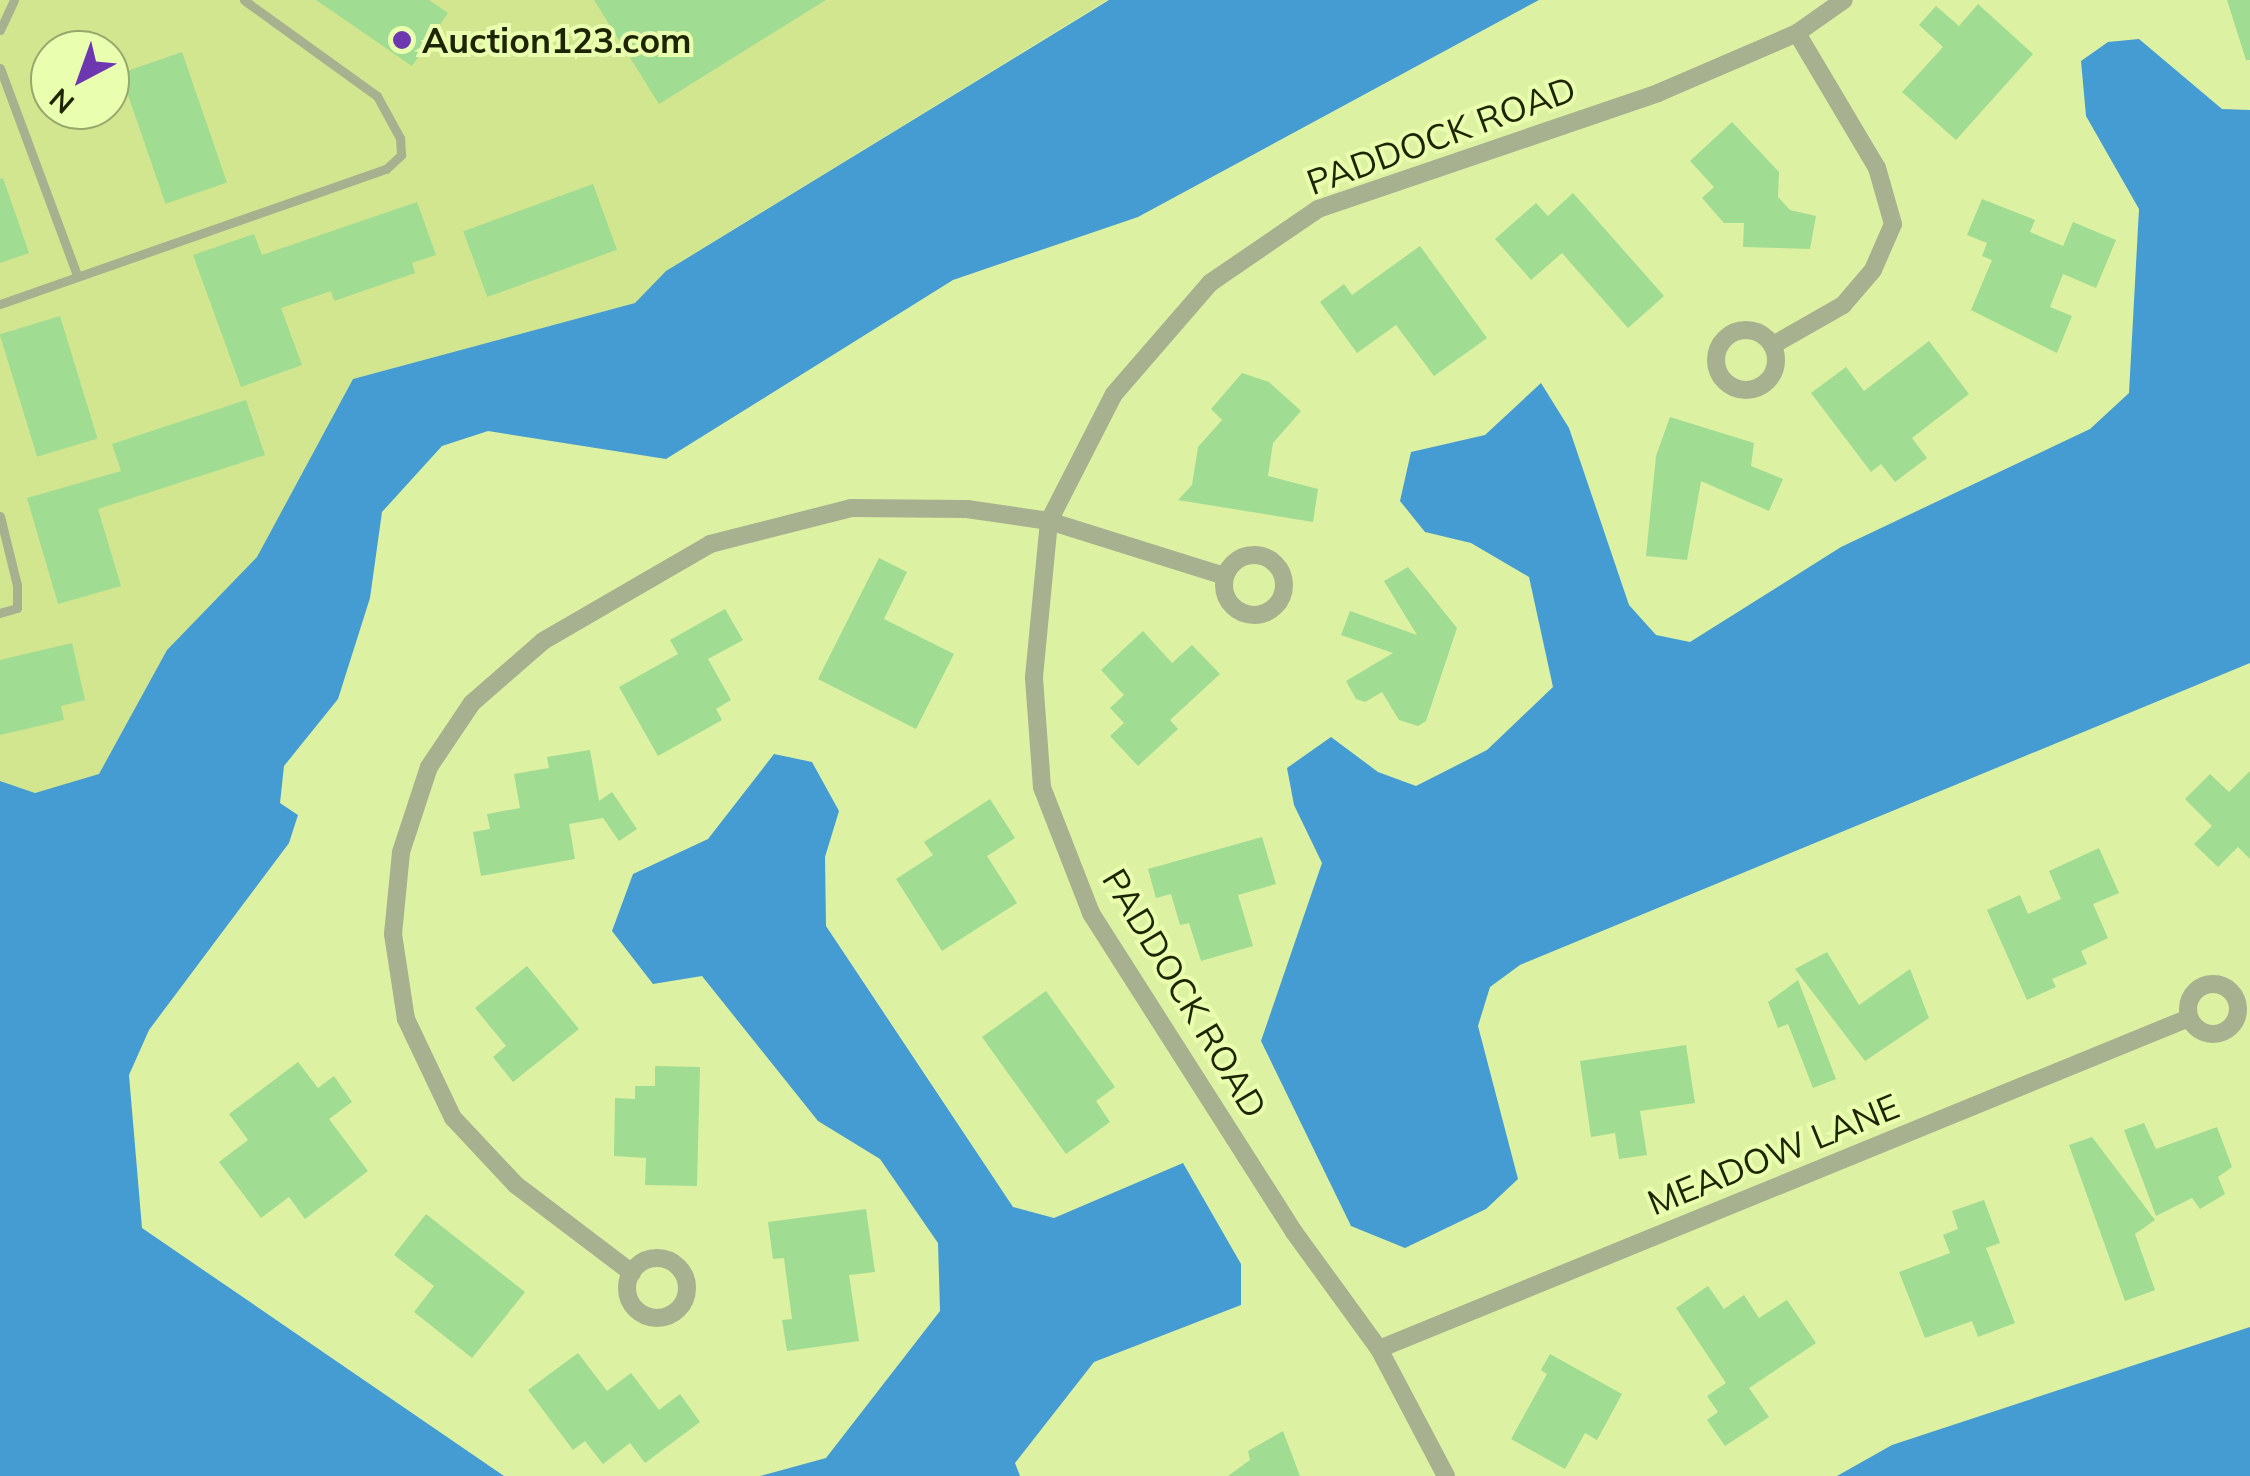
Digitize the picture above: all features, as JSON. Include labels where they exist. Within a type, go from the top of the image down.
[{"type":"street","name":"PADDOCK ROAD","points":[[1446,1476],[1379,1348],[1294,1232],[1091,914],[1042,788],[1034,677],[1049,522],[1114,394],[1210,283],[1318,209],[1658,93],[1797,33],[1844,0]]},
{"type":"street","points":[[1772,345],[1843,305],[1873,270],[1893,224],[1878,168],[1797,33]]},
{"type":"street","points":[[632,1273],[516,1185],[453,1118],[406,1019],[393,934],[401,852],[430,767],[472,703],[543,641],[710,544],[851,508],[967,509],[1049,522],[1225,576]]},
{"type":"street","name":"MEADOW LANE","points":[[1379,1348],[2189,1018]]},
{"type":"lane","points":[[0,30],[14,0]]},
{"type":"lane","points":[[0,304],[386,169],[402,155],[400,138],[377,96],[244,0]]},
{"type":"lane","points":[[0,68],[77,275]]},
{"type":"lane","points":[[0,516],[18,586],[17,608],[0,613]]},
{"type":"shaded area","points":[[0,0],[1107,0],[672,267],[635,303],[353,379],[257,557],[167,650],[99,775],[35,793],[0,781]]},
{"type":"water","points":[[1109,0],[1539,0],[1138,217],[953,280],[666,459],[488,431],[442,446],[382,512],[370,598],[338,699],[284,766],[280,803],[298,815],[289,843],[149,1030],[129,1075],[142,1228],[504,1476],[0,1476],[0,781],[35,793],[99,774],[167,650],[257,557],[353,379],[635,303],[666,271]]},
{"type":"water","points":[[2139,39],[2222,109],[2250,110],[2250,663],[1520,965],[1490,987],[1478,1026],[1518,1179],[1486,1209],[1405,1248],[1351,1226],[1261,1041],[1322,863],[1294,805],[1287,768],[1331,737],[1378,772],[1416,786],[1487,750],[1553,687],[1529,577],[1471,543],[1425,532],[1400,501],[1411,452],[1485,435],[1541,383],[1569,428],[1629,605],[1656,635],[1690,642],[1841,547],[2090,429],[2129,393],[2139,209],[2086,116],[2081,61],[2108,42]]},
{"type":"water","points":[[774,754],[812,762],[839,811],[825,857],[826,926],[1013,1207],[1054,1218],[1183,1163],[1241,1264],[1241,1305],[1094,1362],[1015,1463],[1020,1476],[760,1476],[826,1458],[940,1311],[938,1243],[880,1159],[818,1121],[702,976],[653,984],[612,931],[633,874],[708,839]]},
{"type":"water","points":[[2250,1327],[2250,1476],[1837,1476],[1892,1445]]},
{"type":"building","name":"Auction123.com","points":[[316,0],[429,0],[448,13],[412,66]]},
{"type":"building","points":[[594,0],[826,0],[659,104]]},
{"type":"building","points":[[2227,0],[2250,0],[2250,60],[2246,60]]},
{"type":"building","points":[[1978,4],[2033,54],[1956,140],[1902,92],[1943,47],[1919,25],[1936,6],[1959,26]]},
{"type":"building","points":[[182,52],[227,182],[165,204],[130,101],[130,70]]},
{"type":"building","points":[[1732,122],[1779,172],[1778,197],[1790,210],[1816,216],[1810,249],[1743,247],[1744,223],[1724,223],[1702,198],[1714,187],[1690,161]]},
{"type":"building","points":[[3,178],[29,253],[0,263],[0,179]]},
{"type":"building","points":[[593,184],[617,250],[487,297],[463,231]]},
{"type":"building","points":[[1573,193],[1664,296],[1628,328],[1562,253],[1531,280],[1495,239],[1536,203],[1548,216]]},
{"type":"building","points":[[1982,199],[2035,220],[2030,232],[2063,246],[2073,222],[2116,240],[2096,288],[2063,274],[2050,307],[2072,316],[2057,353],[1971,310],[1992,260],[1982,256],[1987,243],[1967,235]]},
{"type":"building","points":[[417,202],[436,255],[412,263],[415,273],[334,301],[331,291],[281,308],[302,365],[241,387],[193,255],[254,234],[262,255]]},
{"type":"building","points":[[1420,246],[1487,338],[1434,376],[1396,325],[1357,353],[1320,302],[1344,284],[1352,295]]},
{"type":"building","points":[[60,316],[97,438],[37,457],[0,334]]},
{"type":"building","points":[[1929,341],[1969,394],[1912,438],[1927,458],[1895,482],[1881,464],[1871,472],[1811,393],[1846,367],[1864,391]]},
{"type":"building","points":[[1242,373],[1269,382],[1301,411],[1273,443],[1268,476],[1318,489],[1313,522],[1178,500],[1192,485],[1198,447],[1222,420],[1211,409]]},
{"type":"building","points":[[246,400],[265,455],[98,509],[121,586],[58,604],[27,498],[121,471],[112,444]]},
{"type":"building","points":[[1670,417],[1754,443],[1751,466],[1783,479],[1769,511],[1701,481],[1687,560],[1646,556],[1656,456]]},
{"type":"building","points":[[879,558],[907,572],[884,619],[954,654],[916,729],[818,679]]},
{"type":"building","points":[[1408,567],[1457,628],[1426,721],[1418,726],[1399,720],[1382,692],[1365,702],[1356,699],[1346,681],[1393,653],[1341,635],[1350,611],[1417,635],[1384,581]]},
{"type":"building","points":[[725,609],[743,640],[708,659],[731,700],[716,709],[722,720],[658,756],[619,687],[678,654],[670,640]]},
{"type":"building","points":[[1143,631],[1172,663],[1192,645],[1220,674],[1170,720],[1178,729],[1138,766],[1110,736],[1124,723],[1110,708],[1124,695],[1101,670]]},
{"type":"building","points":[[72,643],[85,700],[61,706],[64,720],[0,735],[0,660]]},
{"type":"building","points":[[590,750],[599,801],[612,792],[637,829],[619,841],[603,818],[569,824],[575,859],[481,876],[473,832],[490,829],[487,814],[520,808],[514,774],[549,768],[547,757]]},
{"type":"building","points":[[2250,771],[2250,859],[2238,847],[2218,867],[2194,844],[2212,826],[2185,799],[2210,774],[2229,792]]},
{"type":"building","points":[[990,799],[1015,838],[987,856],[1017,903],[942,951],[896,879],[933,855],[924,842]]},
{"type":"building","points":[[1262,837],[1276,884],[1238,895],[1253,946],[1201,961],[1189,923],[1180,925],[1171,894],[1156,898],[1148,869]]},
{"type":"building","points":[[2099,848],[2119,893],[2093,904],[2108,938],[2081,951],[2087,964],[2052,979],[2056,987],[2027,1000],[1987,910],[2020,895],[2028,914],[2061,899],[2049,871]]},
{"type":"building","points":[[1827,952],[1859,1005],[1910,969],[1929,1018],[1865,1061],[1795,969]]},
{"type":"building","points":[[527,966],[579,1029],[513,1082],[493,1057],[506,1046],[475,1008]]},
{"type":"building","points":[[1798,980],[1836,1079],[1813,1088],[1788,1024],[1778,1028],[1768,1002]]},
{"type":"building","points":[[1046,991],[1115,1087],[1096,1101],[1110,1122],[1066,1154],[982,1037]]},
{"type":"building","points":[[1686,1045],[1695,1103],[1640,1111],[1647,1155],[1619,1159],[1615,1133],[1591,1137],[1580,1061]]},
{"type":"building","points":[[298,1062],[318,1088],[334,1076],[352,1102],[329,1119],[368,1171],[305,1219],[289,1197],[261,1218],[219,1162],[248,1140],[229,1114]]},
{"type":"building","points":[[655,1066],[700,1067],[697,1186],[645,1185],[646,1158],[614,1156],[615,1098],[635,1099],[635,1086],[655,1086]]},
{"type":"building","points":[[2144,1123],[2156,1149],[2217,1127],[2232,1167],[2218,1177],[2225,1194],[2200,1209],[2192,1198],[2156,1216],[2124,1130]]},
{"type":"building","points":[[2092,1137],[2155,1220],[2135,1234],[2155,1290],[2125,1301],[2069,1145]]},
{"type":"building","points":[[1984,1200],[2000,1243],[1986,1248],[2015,1323],[1978,1337],[1972,1321],[1925,1338],[1899,1272],[1950,1253],[1943,1235],[1958,1229],[1952,1211]]},
{"type":"building","points":[[866,1209],[875,1272],[849,1275],[859,1341],[787,1351],[782,1320],[792,1319],[784,1258],[773,1259],[768,1222]]},
{"type":"building","points":[[426,1214],[525,1292],[472,1358],[414,1312],[434,1286],[394,1255]]},
{"type":"building","points":[[1708,1286],[1724,1309],[1744,1295],[1759,1318],[1787,1300],[1816,1343],[1749,1388],[1769,1417],[1725,1446],[1707,1420],[1718,1412],[1707,1396],[1726,1383],[1676,1308]]},
{"type":"building","points":[[578,1353],[607,1391],[631,1373],[659,1410],[680,1394],[700,1422],[645,1463],[630,1443],[603,1464],[585,1441],[573,1450],[528,1390]]},
{"type":"building","points":[[1550,1354],[1622,1394],[1597,1440],[1585,1433],[1565,1469],[1511,1439],[1547,1374],[1541,1370]]},
{"type":"building","points":[[1283,1431],[1300,1476],[1228,1476],[1250,1460],[1248,1451]]},
{"type":"place","name":"Auction123.com","points":[[402,40]]}]
